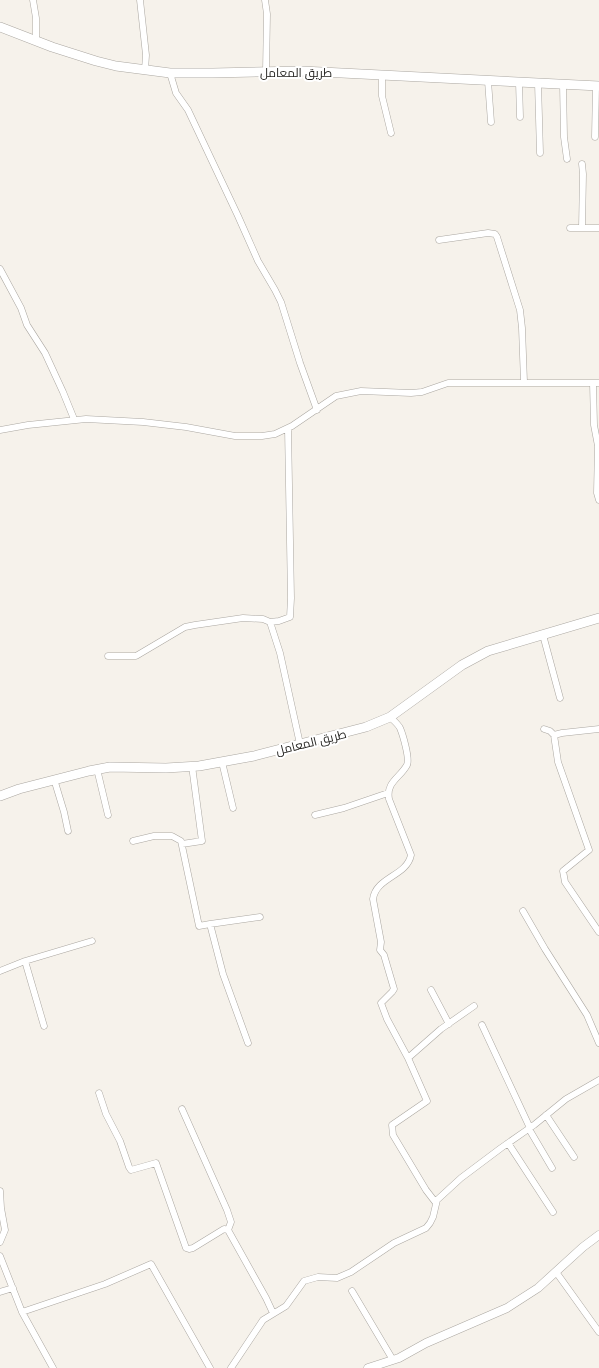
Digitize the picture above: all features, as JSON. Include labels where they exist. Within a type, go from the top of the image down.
[{"type":"main road","name":"طريق المعامل","points":[[0,27],[72,54],[96,61],[116,66],[170,73],[213,74],[302,71],[597,86]]},
{"type":"main road","name":"طريق المعامل","points":[[0,796],[54,779],[97,769],[110,767],[166,768],[222,762],[254,756],[366,728],[390,717],[462,665],[488,651],[599,618]]},
{"type":"street","points":[[33,0],[36,18],[36,40]]},
{"type":"street","points":[[140,0],[146,55],[145,70]]},
{"type":"street","points":[[265,0],[267,14],[266,72]]},
{"type":"street","points":[[170,73],[176,93],[188,110],[258,261],[281,302],[300,363],[317,410]]},
{"type":"street","points":[[382,75],[382,96],[391,133]]},
{"type":"street","points":[[488,81],[491,122]]},
{"type":"street","points":[[519,82],[520,117]]},
{"type":"street","points":[[538,83],[540,153]]},
{"type":"street","points":[[563,84],[564,137],[567,158]]},
{"type":"street","points":[[594,137],[597,86]]},
{"type":"street","points":[[582,164],[582,228]]},
{"type":"street","points":[[570,228],[599,228]]},
{"type":"street","points":[[439,240],[488,233],[495,234],[497,237],[520,310],[524,382]]},
{"type":"street","points":[[0,269],[21,308],[27,325],[52,366],[74,419]]},
{"type":"street","points":[[0,430],[86,418],[186,427],[235,436],[275,434],[288,428],[317,410],[336,396],[361,391],[422,392],[448,383],[596,383],[594,425],[598,446],[597,493],[599,500]]},
{"type":"street","points":[[108,656],[136,656],[185,627],[195,624],[243,618],[263,619],[270,622],[279,621],[290,617],[291,598],[288,428]]},
{"type":"street","points":[[270,622],[280,653],[300,744]]},
{"type":"street","points":[[543,635],[560,698]]},
{"type":"street","points":[[390,717],[400,727],[409,759],[406,766],[389,787],[388,793],[411,855],[410,860],[405,866],[379,886],[374,892],[373,906],[381,942],[380,950],[384,955],[394,989],[381,1003],[387,1019],[408,1058],[427,1102],[392,1125],[393,1135],[426,1190],[436,1203]]},
{"type":"street","points":[[544,729],[550,730],[554,735],[558,762],[589,850],[563,871],[565,882],[599,932]]},
{"type":"street","points":[[554,735],[599,729]]},
{"type":"street","points":[[222,762],[233,808]]},
{"type":"street","points":[[182,844],[202,841],[192,766]]},
{"type":"street","points":[[97,769],[108,815]]},
{"type":"street","points":[[54,779],[64,812],[68,832]]},
{"type":"street","points":[[315,815],[344,808],[388,793]]},
{"type":"street","points":[[133,841],[154,836],[172,836],[181,841],[198,926],[260,917]]},
{"type":"street","points":[[523,910],[545,949],[587,1015],[599,1043]]},
{"type":"street","points":[[210,924],[223,974],[248,1043]]},
{"type":"street","points":[[0,971],[25,961],[92,941]]},
{"type":"street","points":[[25,961],[44,1026]]},
{"type":"street","points":[[431,990],[449,1024]]},
{"type":"street","points":[[408,1058],[449,1024],[474,1006]]},
{"type":"street","points":[[482,1025],[529,1128],[552,1168]]},
{"type":"street","points":[[231,1368],[263,1320],[286,1306],[300,1284],[318,1277],[337,1278],[351,1272],[394,1243],[412,1236],[426,1228],[430,1223],[437,1200],[461,1178],[566,1099],[599,1080]]},
{"type":"street","points":[[99,1093],[106,1114],[120,1140],[129,1167],[132,1170],[156,1162],[186,1248],[193,1248],[224,1229],[228,1230]]},
{"type":"street","points":[[182,1109],[227,1210],[231,1222],[228,1230],[273,1313]]},
{"type":"street","points":[[546,1115],[574,1157]]},
{"type":"street","points":[[508,1143],[553,1212]]},
{"type":"street","points":[[0,1191],[5,1230],[0,1242]]},
{"type":"street","points":[[368,1368],[399,1358],[426,1343],[507,1308],[538,1288],[582,1247],[599,1235]]},
{"type":"street","points":[[0,1256],[22,1312],[53,1368]]},
{"type":"street","points":[[22,1312],[105,1284],[151,1264],[210,1368]]},
{"type":"street","points":[[556,1272],[599,1332]]},
{"type":"street","points":[[0,1292],[13,1288]]},
{"type":"street","points":[[352,1291],[392,1360]]}]
